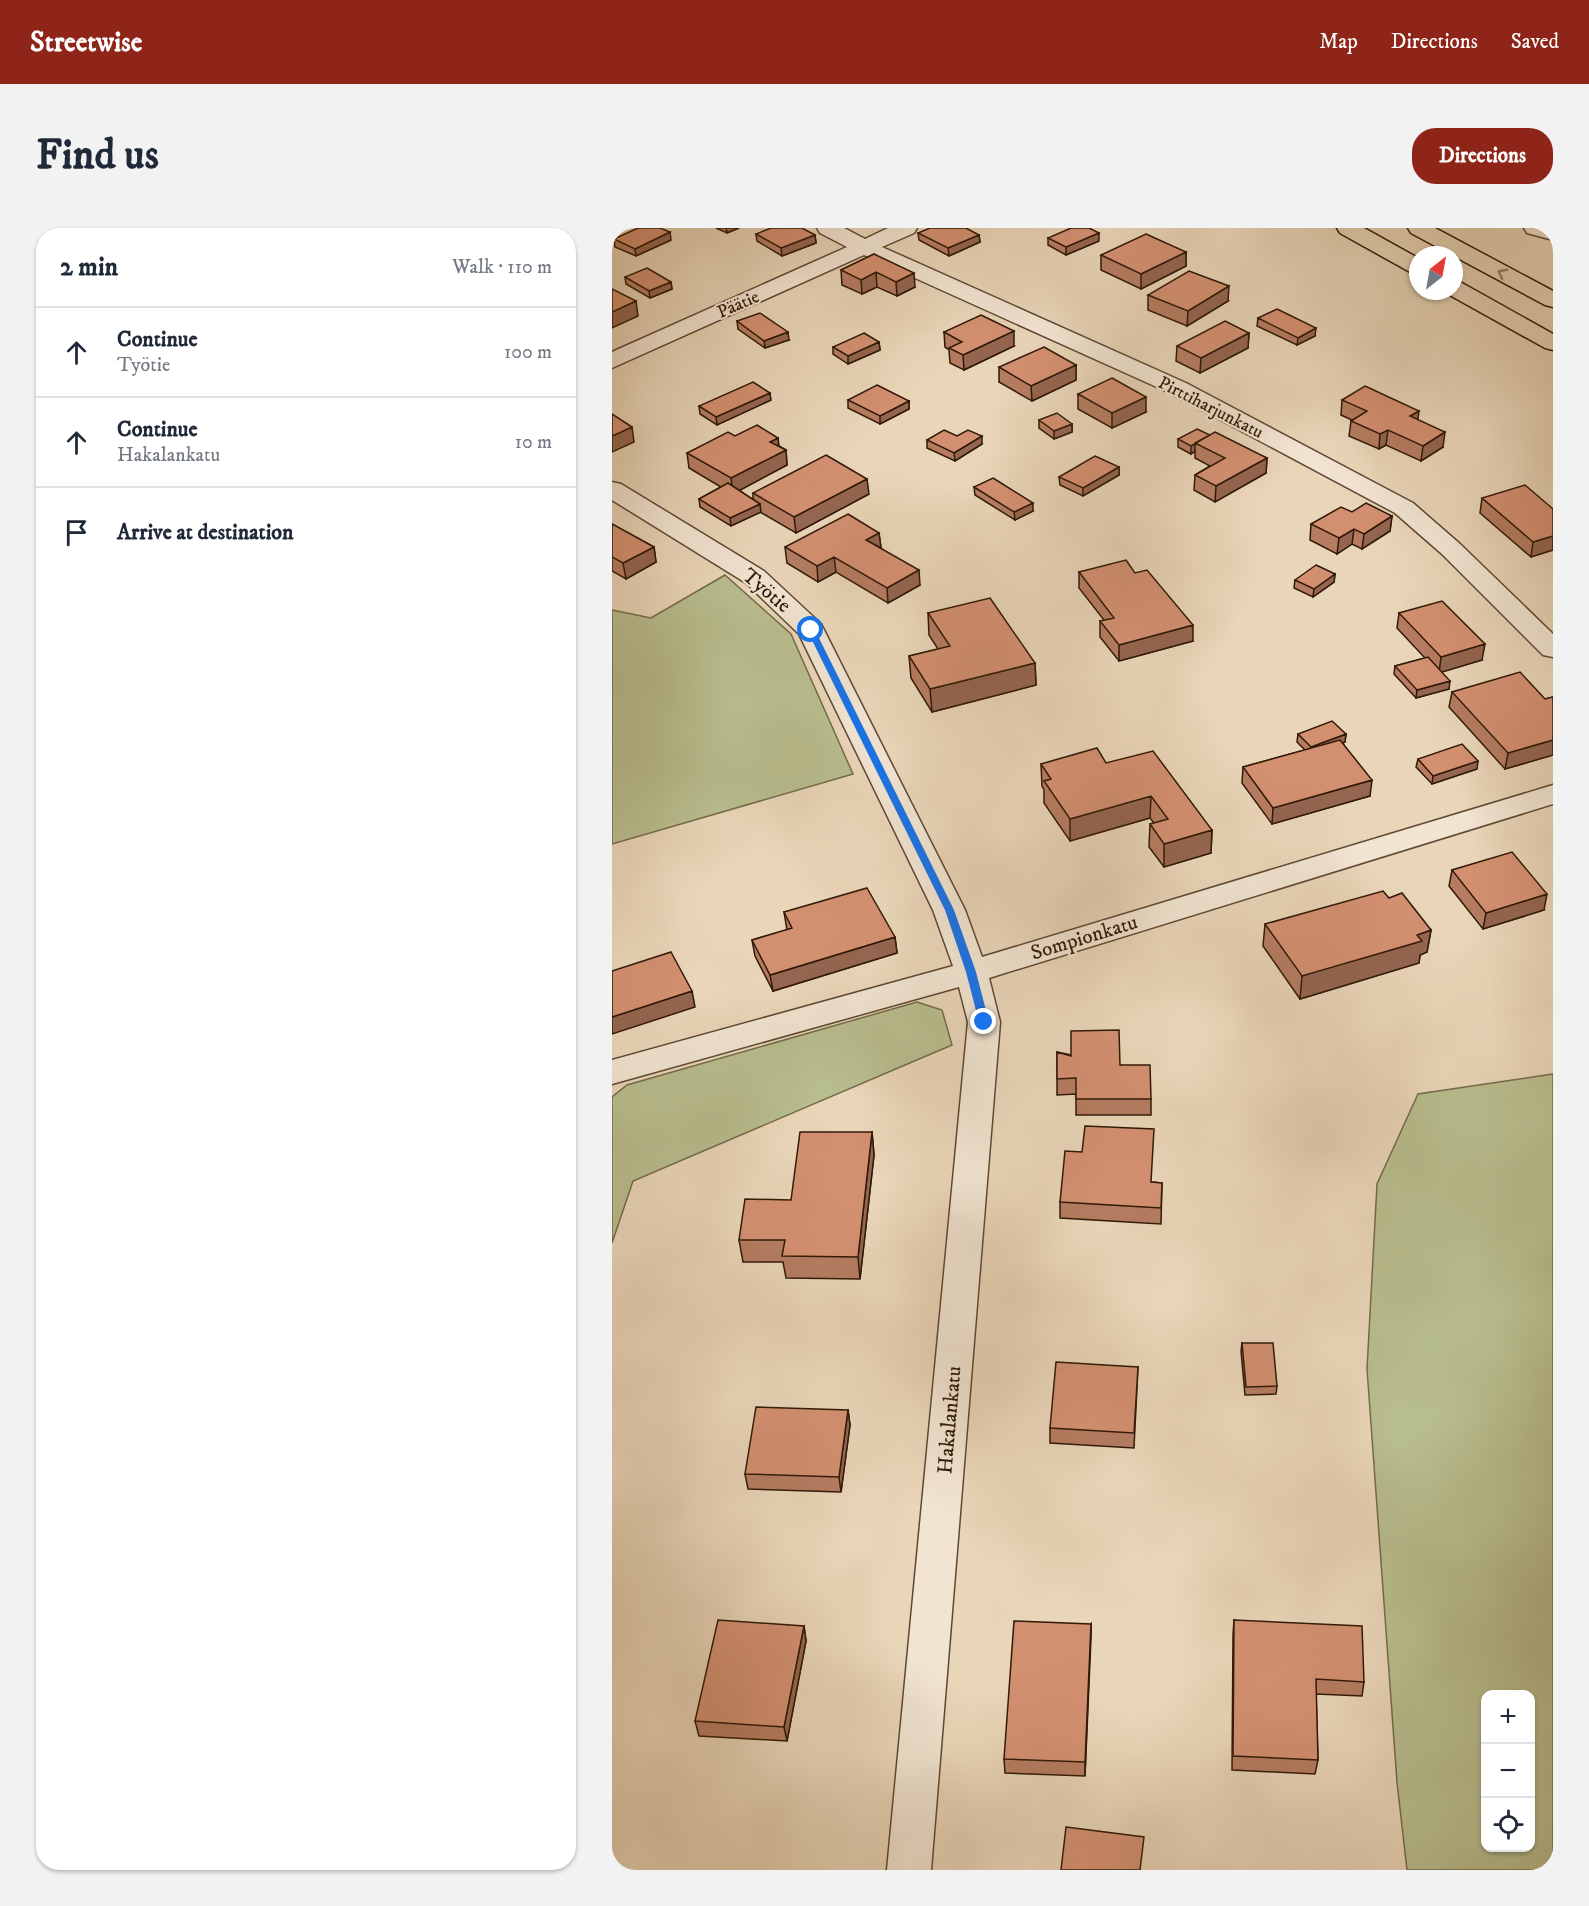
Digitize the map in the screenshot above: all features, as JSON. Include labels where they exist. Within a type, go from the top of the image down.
[{"type":"main road","points":[[1348,228],[1409,262]]},
{"type":"main road","points":[[1419,228],[1553,300]]},
{"type":"main road","points":[[1463,293],[1553,343]]},
{"type":"street","name":"Pirttiharjunkatu","points":[[828,228],[864,247],[1178,388],[1404,508],[1451,549],[1553,649]]},
{"type":"street","name":"Päätie","points":[[612,361],[906,228]]},
{"type":"street","points":[[1535,228],[1553,234]]},
{"type":"street","name":"Työtie","points":[[612,489],[755,577],[811,630],[949,910],[971,972]]},
{"type":"street","name":"Sompionkatu","points":[[612,1072],[971,972],[1553,794]]},
{"type":"street","name":"Hakalankatu","points":[[909,1870],[984,1022],[971,972]]},
{"type":"green space","points":[[725,575],[791,634],[853,774],[612,844],[612,610],[651,618]]},
{"type":"green space","points":[[917,1002],[942,1010],[952,1045],[633,1181],[612,1243],[612,1097],[627,1085]]},
{"type":"green space","points":[[1553,1074],[1553,1870],[1407,1870],[1397,1782],[1367,1369],[1377,1184],[1418,1094]]},
{"type":"building","points":[[638,228],[660,228],[670,232],[635,249],[614,239]]},
{"type":"building","points":[[771,228],[802,228],[815,235],[781,248],[756,234]]},
{"type":"building","points":[[930,228],[966,228],[979,235],[948,248],[918,233]]},
{"type":"building","points":[[1071,228],[1089,228],[1099,233],[1066,247],[1048,238]]},
{"type":"building","points":[[1146,234],[1186,252],[1141,274],[1101,255]]},
{"type":"building","points":[[874,254],[914,273],[896,282],[876,272],[861,280],[841,270]]},
{"type":"building","points":[[647,268],[671,282],[649,291],[625,277]]},
{"type":"building","points":[[1189,271],[1229,286],[1188,311],[1148,295]]},
{"type":"building","points":[[612,289],[636,301],[612,312]]},
{"type":"building","points":[[1277,309],[1316,328],[1298,338],[1258,318]]},
{"type":"building","points":[[760,313],[788,332],[764,341],[737,321]]},
{"type":"building","points":[[981,315],[1014,331],[963,355],[949,348],[962,342],[944,332]]},
{"type":"building","points":[[1225,321],[1249,333],[1201,358],[1177,346]]},
{"type":"building","points":[[864,333],[879,342],[848,356],[833,347]]},
{"type":"building","points":[[1044,347],[1076,365],[1031,386],[999,367]]},
{"type":"building","points":[[1112,378],[1146,397],[1112,413],[1078,394]]},
{"type":"building","points":[[753,382],[770,393],[716,417],[699,406]]},
{"type":"building","points":[[877,385],[909,401],[880,416],[848,400]]},
{"type":"building","points":[[1365,386],[1419,411],[1410,416],[1445,432],[1423,446],[1388,430],[1380,434],[1351,421],[1367,411],[1342,400]]},
{"type":"building","points":[[1057,413],[1072,424],[1054,431],[1039,420]]},
{"type":"building","points":[[612,414],[632,427],[612,436]]},
{"type":"building","points":[[757,425],[778,438],[770,442],[786,450],[731,478],[687,453],[728,432],[735,436]]},
{"type":"building","points":[[1197,429],[1210,435],[1191,446],[1178,439]]},
{"type":"building","points":[[944,430],[957,436],[968,430],[982,436],[954,453],[927,440]]},
{"type":"building","points":[[1215,432],[1267,458],[1216,486],[1195,475],[1225,458],[1195,443]]},
{"type":"building","points":[[826,455],[867,479],[794,517],[753,493]]},
{"type":"building","points":[[1095,456],[1119,467],[1083,488],[1059,477]]},
{"type":"building","points":[[993,478],[1033,503],[1014,512],[974,487]]},
{"type":"building","points":[[728,483],[760,504],[730,518],[699,499]]},
{"type":"building","points":[[1525,485],[1553,509],[1553,536],[1533,542],[1482,498]]},
{"type":"building","points":[[1366,503],[1392,516],[1364,534],[1354,529],[1339,538],[1311,524],[1341,507],[1352,512]]},
{"type":"building","points":[[848,514],[879,533],[866,540],[919,570],[887,588],[834,557],[817,566],[785,547]]},
{"type":"building","points":[[612,524],[654,547],[623,563],[612,557]]},
{"type":"building","points":[[1126,560],[1135,573],[1147,570],[1193,625],[1119,645],[1100,621],[1114,618],[1079,572]]},
{"type":"building","points":[[1316,565],[1335,574],[1314,589],[1295,580]]},
{"type":"building","points":[[990,598],[1035,663],[930,689],[909,656],[950,646],[928,613]]},
{"type":"building","points":[[1442,601],[1485,644],[1441,657],[1399,613]]},
{"type":"building","points":[[1428,657],[1450,681],[1417,690],[1395,666]]},
{"type":"building","points":[[1520,672],[1545,699],[1553,697],[1553,740],[1508,753],[1452,692]]},
{"type":"building","points":[[1332,721],[1346,734],[1311,747],[1298,734]]},
{"type":"building","points":[[1340,740],[1372,780],[1273,808],[1243,767]]},
{"type":"building","points":[[1462,744],[1478,761],[1433,776],[1418,759]]},
{"type":"building","points":[[1097,748],[1106,763],[1153,751],[1212,830],[1164,844],[1150,824],[1168,819],[1151,796],[1070,819],[1044,781],[1051,779],[1041,764]]},
{"type":"building","points":[[1512,852],[1547,894],[1486,913],[1452,870]]},
{"type":"building","points":[[867,888],[895,937],[770,975],[752,940],[792,928],[784,912]]},
{"type":"building","points":[[1383,891],[1389,898],[1402,893],[1431,930],[1417,935],[1422,941],[1302,976],[1265,924]]},
{"type":"building","points":[[671,952],[692,991],[612,1017],[612,971]]},
{"type":"building","points":[[1119,1030],[1120,1065],[1150,1065],[1151,1099],[1076,1099],[1076,1078],[1057,1079],[1057,1052],[1071,1056],[1071,1031]]},
{"type":"building","points":[[1085,1126],[1154,1129],[1151,1182],[1162,1183],[1161,1208],[1060,1202],[1065,1151],[1082,1152]]},
{"type":"building","points":[[800,1132],[872,1132],[858,1257],[782,1256],[785,1240],[739,1240],[745,1199],[791,1200]]},
{"type":"building","points":[[1242,1343],[1273,1343],[1277,1386],[1246,1387]]},
{"type":"building","points":[[1056,1362],[1138,1367],[1134,1433],[1050,1428]]},
{"type":"building","points":[[756,1407],[848,1410],[839,1477],[745,1474]]},
{"type":"building","points":[[718,1620],[804,1626],[784,1727],[695,1721]]},
{"type":"building","points":[[1234,1620],[1362,1626],[1364,1682],[1316,1679],[1318,1760],[1233,1756]]},
{"type":"building","points":[[1014,1621],[1091,1624],[1085,1762],[1004,1759]]},
{"type":"building","points":[[1066,1827],[1144,1837],[1140,1870],[1061,1870]]},
{"type":"route","points":[[811,630],[949,910],[971,972],[984,1022]]}]
